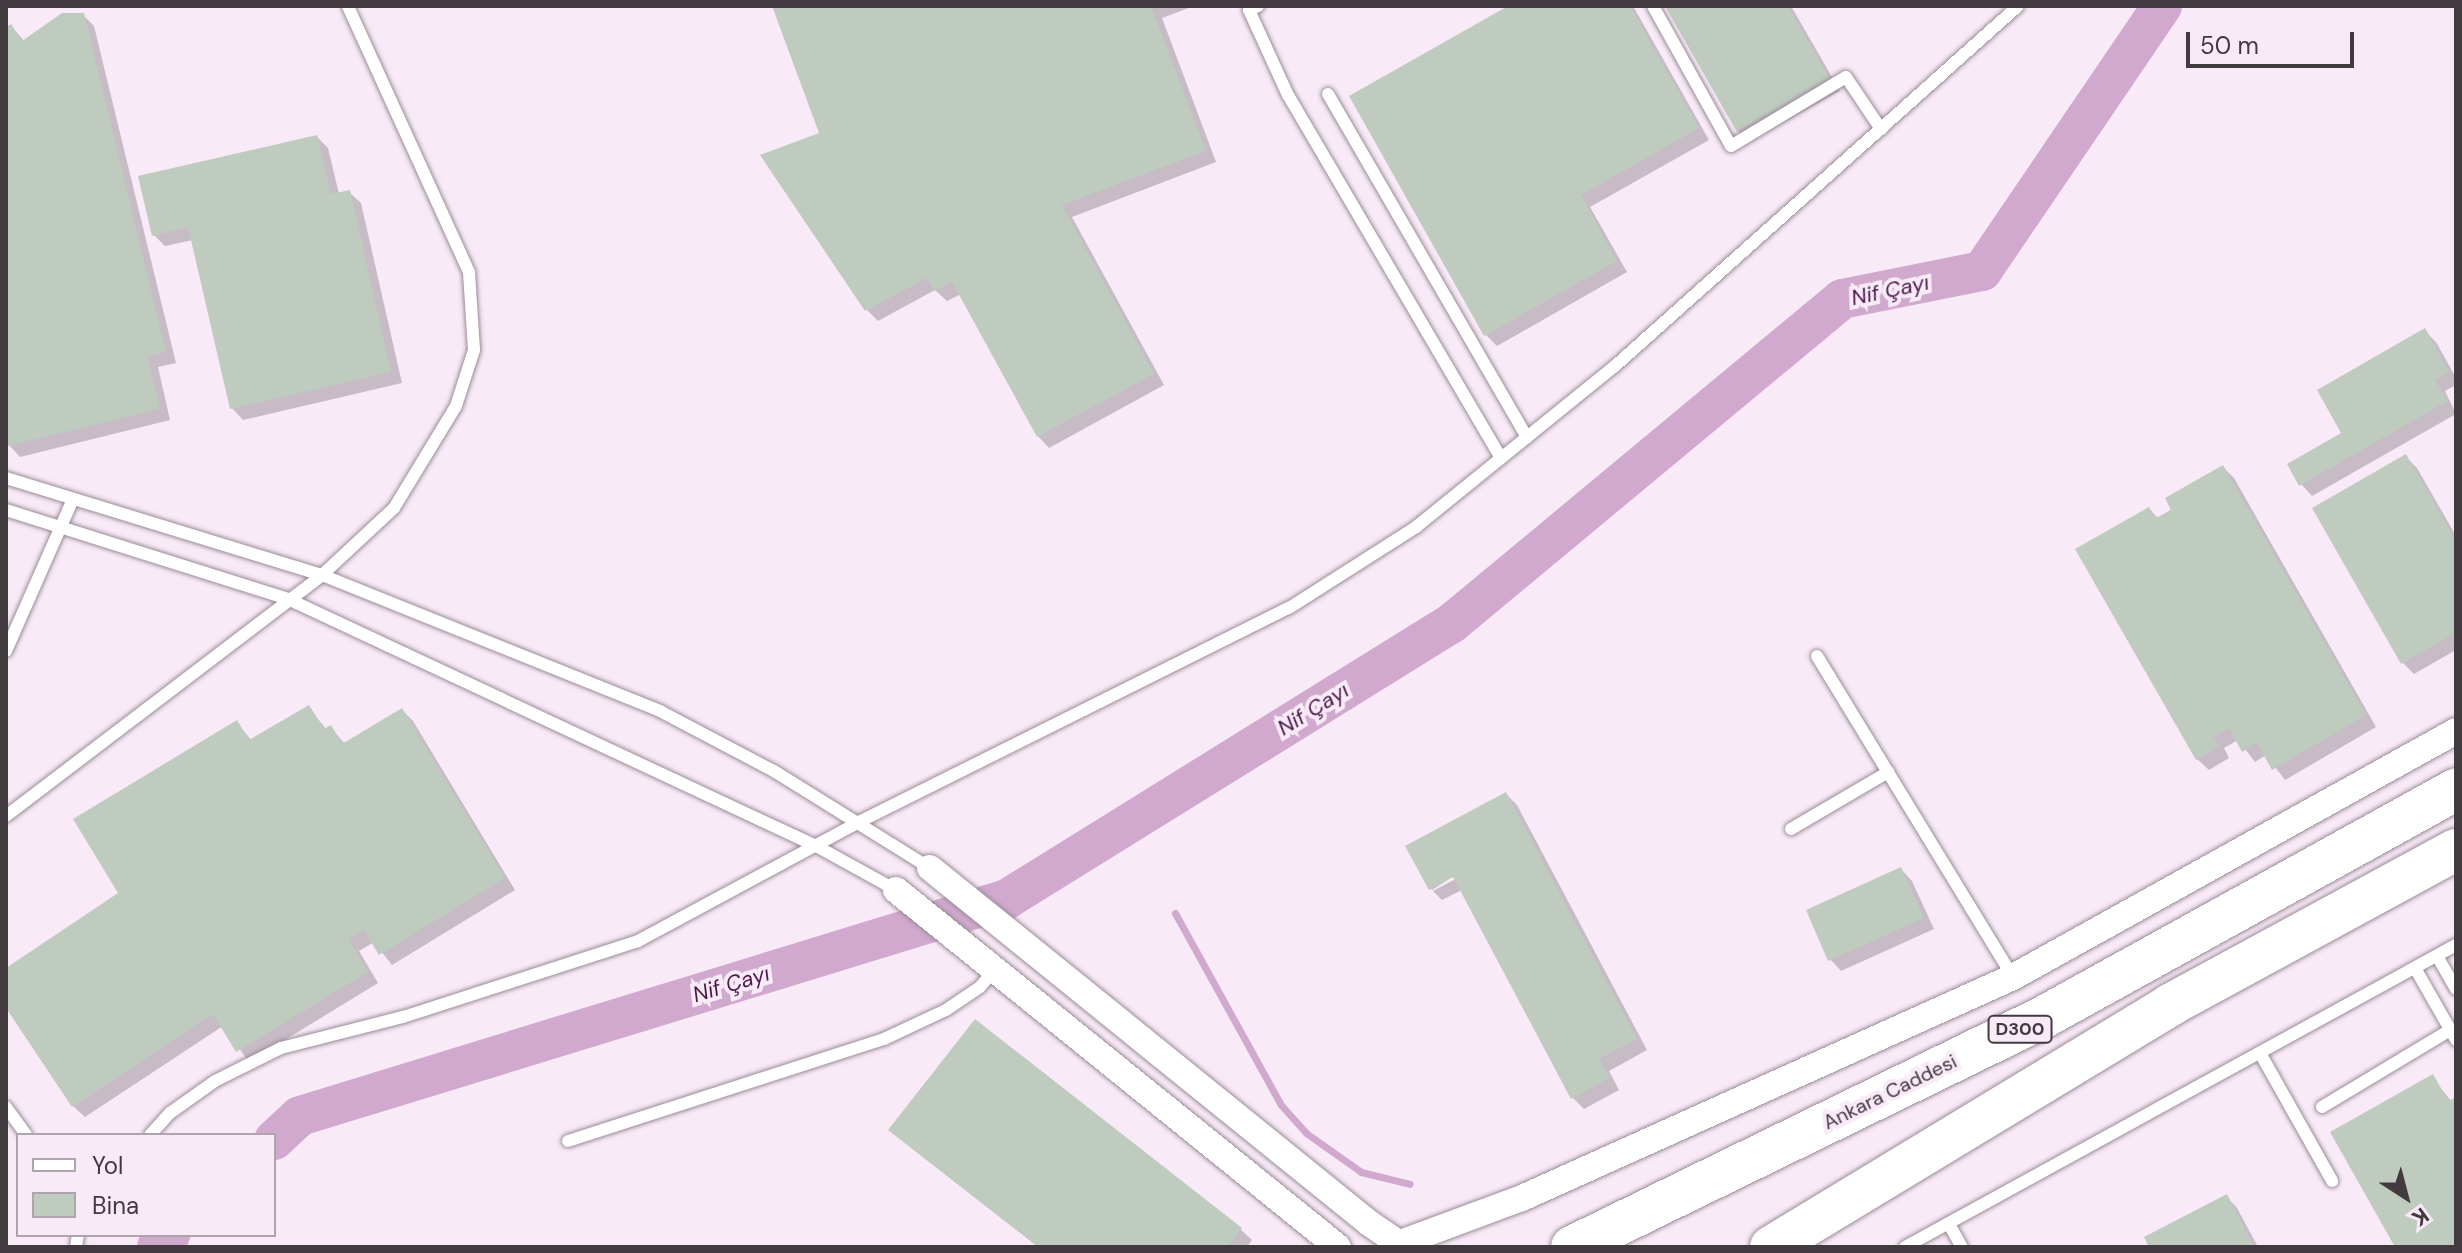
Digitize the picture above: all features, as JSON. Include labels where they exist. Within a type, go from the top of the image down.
[{"type":"highway","name":"Ankara Caddesi","points":[[1572,1247],[2042,1018],[2456,789]]},
{"type":"highway","name":"D300","points":[[1771,1247],[2170,1005],[2456,850]]},
{"type":"street","points":[[930,868],[1397,1245],[1522,1198],[2013,977],[2456,731]]},
{"type":"street","points":[[896,890],[1338,1247]]},
{"type":"street","points":[[996,969],[1019,941]]},
{"type":"lane","points":[[6,816],[322,575],[394,508],[456,406],[474,350],[469,272],[348,6]]},
{"type":"lane","points":[[1258,6],[1249,10],[1288,95],[1501,458]]},
{"type":"lane","points":[[1653,6],[1731,146],[1846,77],[1881,129]]},
{"type":"lane","points":[[152,1133],[170,1113],[215,1081],[281,1048],[403,1017],[638,941],[859,822],[1289,608],[1416,527],[1615,366],[2018,6]]},
{"type":"lane","points":[[1328,94],[1527,437]]},
{"type":"lane","points":[[6,478],[322,575],[660,711],[859,822],[930,868]]},
{"type":"lane","points":[[6,651],[73,499]]},
{"type":"lane","points":[[6,510],[288,599],[816,846],[896,890]]},
{"type":"lane","points":[[1817,656],[2013,977]]},
{"type":"lane","points":[[1791,829],[1888,772]]},
{"type":"lane","points":[[1905,1247],[2456,945]]},
{"type":"lane","points":[[2437,956],[2456,989]]},
{"type":"lane","points":[[2322,1107],[2453,1035],[2415,968]]},
{"type":"lane","points":[[568,1141],[884,1039],[946,1010],[980,987],[996,969]]},
{"type":"lane","points":[[2260,1053],[2332,1181]]},
{"type":"lane","points":[[6,1107],[25,1133]]},
{"type":"lane","points":[[1949,1224],[1962,1247]]},
{"type":"building","points":[[772,6],[1151,6],[1206,151],[1062,205],[1154,374],[1037,437],[952,282],[934,291],[927,278],[865,311],[760,155],[819,133]]},
{"type":"building","points":[[1508,6],[1630,6],[1699,128],[1581,195],[1617,261],[1484,336],[1349,96]]},
{"type":"building","points":[[1665,6],[1788,6],[1830,79],[1737,132]]},
{"type":"building","points":[[62,13],[84,13],[166,352],[147,356],[160,409],[7,446],[6,27],[11,24],[22,41]]},
{"type":"building","points":[[317,135],[331,194],[350,190],[391,372],[230,409],[188,227],[152,236],[138,176]]},
{"type":"building","points":[[2425,328],[2449,372],[2435,380],[2448,401],[2299,486],[2287,464],[2341,433],[2317,390]]},
{"type":"building","points":[[2406,454],[2456,541],[2456,633],[2401,664],[2312,508]]},
{"type":"building","points":[[2223,465],[2366,715],[2272,770],[2257,743],[2242,752],[2229,728],[2214,737],[2219,746],[2196,760],[2075,549],[2149,507],[2156,518],[2171,510],[2165,498]]},
{"type":"building","points":[[309,705],[324,729],[331,725],[342,744],[402,708],[505,878],[379,955],[364,930],[349,940],[368,972],[236,1052],[213,1014],[72,1107],[6,1008],[6,968],[118,893],[73,819],[237,720],[249,740]]},
{"type":"building","points":[[1506,792],[1637,1039],[1599,1059],[1610,1078],[1571,1099],[1453,877],[1429,890],[1405,846]]},
{"type":"building","points":[[1901,867],[1924,918],[1828,961],[1806,910]]},
{"type":"building","points":[[975,1019],[1242,1228],[1229,1245],[1232,1247],[1038,1247],[888,1130]]},
{"type":"building","points":[[2433,1074],[2448,1101],[2456,1097],[2456,1247],[2395,1247],[2330,1132]]},
{"type":"building","points":[[2227,1194],[2254,1247],[2149,1247],[2144,1237]]},
{"type":"waterway","name":"Nif Çayı","points":[[276,1138],[300,1116],[1007,899],[1452,623],[1842,299],[1982,271],[2162,6]]},
{"type":"waterway","points":[[1175,913],[1281,1105],[1306,1133],[1361,1172],[1410,1184]]},
{"type":"waterway","name":"Nif Çayı","points":[[157,1247],[168,1237]]}]
